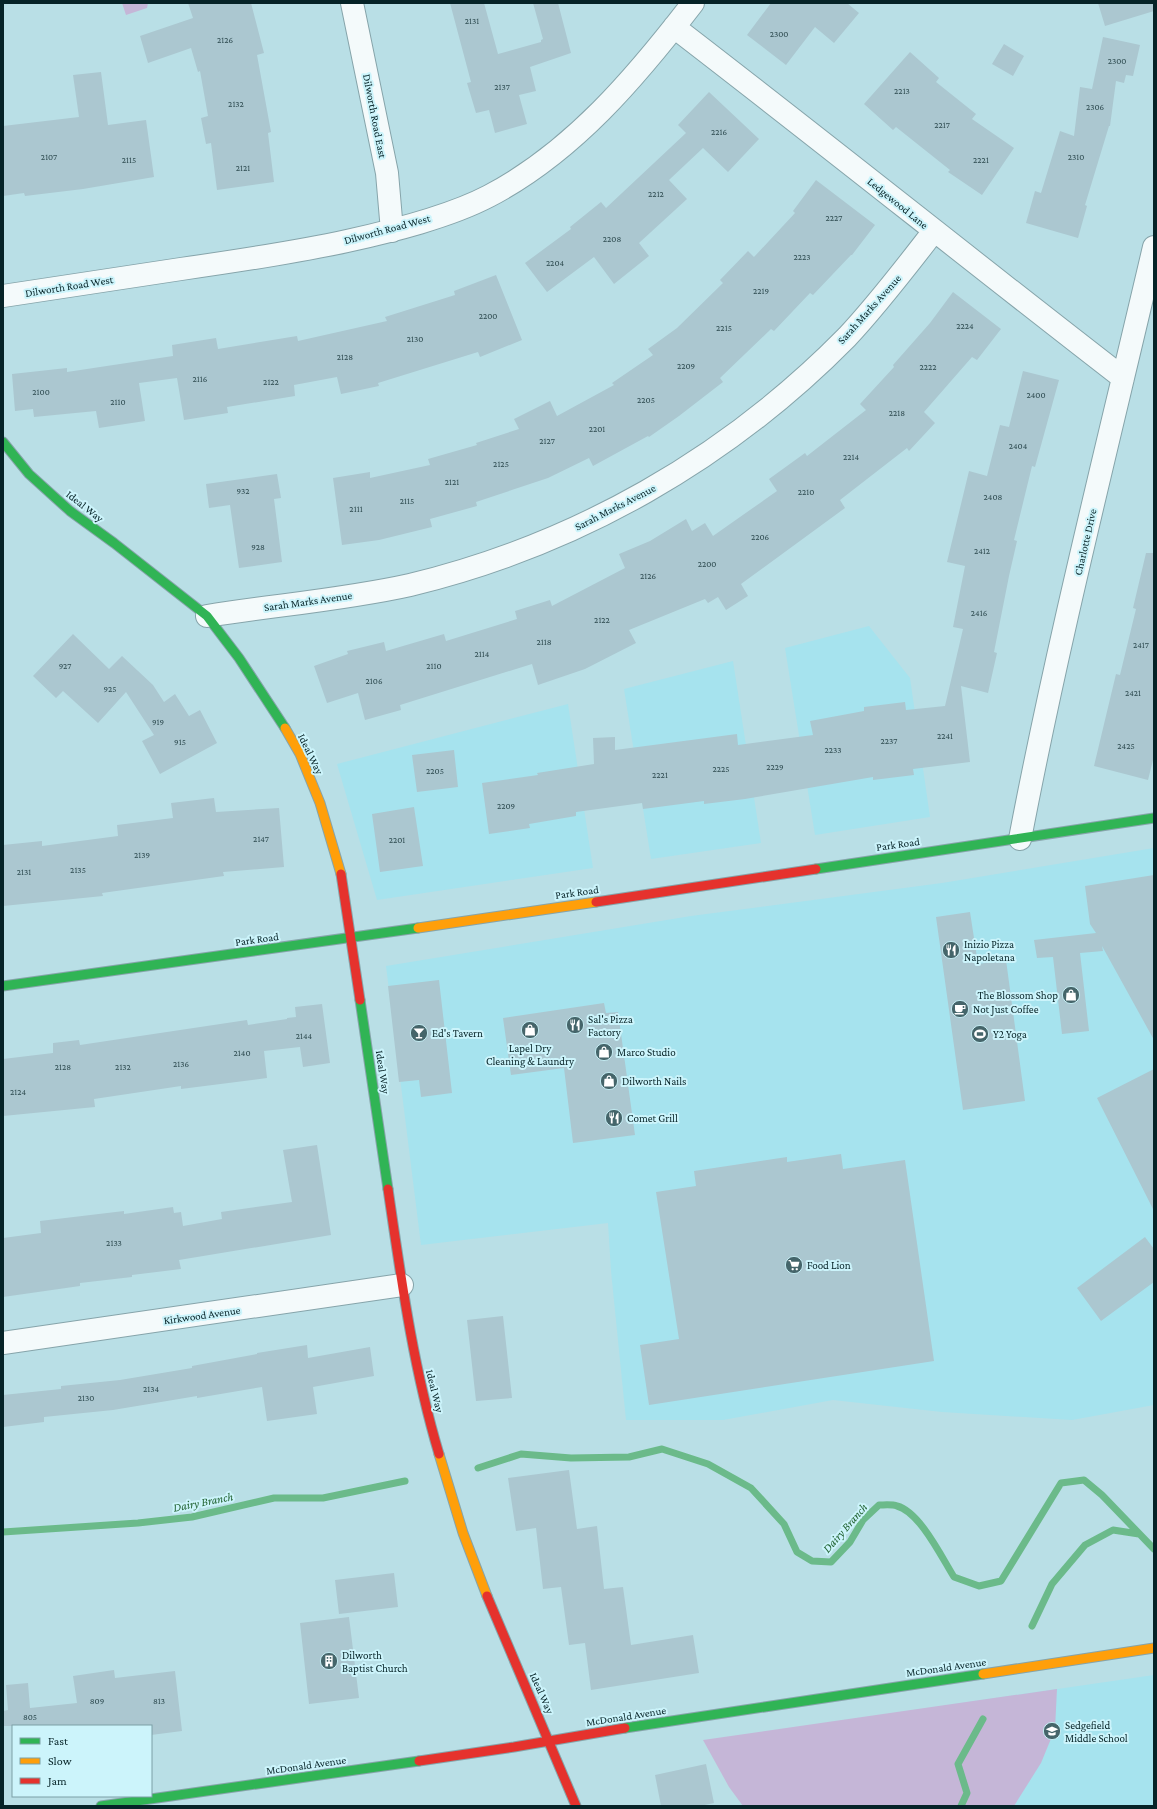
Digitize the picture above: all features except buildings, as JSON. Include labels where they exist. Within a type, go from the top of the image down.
[{"type":"street","name":"Dilworth Road East","points":[[352,3],[388,182],[392,230]]},
{"type":"street","name":"Dilworth Road West","points":[[3,296],[296,252],[392,230],[457,209],[489,196],[532,169],[579,132],[606,105],[693,3]]},
{"type":"street","name":"Ledgewood Lane","points":[[674,27],[1123,378]]},
{"type":"street","name":"Sarah Marks Avenue","points":[[207,616],[327,600],[408,585],[449,575],[525,550],[630,502],[664,482],[730,438],[793,388],[847,336],[900,275],[934,231]]},
{"type":"street","name":"Charlotte Drive","points":[[1020,838],[1031,781],[1064,635],[1154,247]]},
{"type":"street","name":"Ideal Way","points":[[3,442],[29,474],[70,511],[114,543],[207,616],[239,658],[281,721],[300,754],[320,803],[340,870],[402,1285],[418,1373],[428,1416],[463,1533],[495,1619],[549,1740],[576,1806]]},
{"type":"street","name":"Park Road","points":[[3,986],[351,938],[1154,818]]},
{"type":"street","name":"Kirkwood Avenue","points":[[3,1343],[402,1285]]},
{"type":"street","name":"McDonald Avenue","points":[[101,1806],[251,1786],[1154,1648]]},
{"type":"shaded area","points":[[122,3],[148,3],[147,8],[126,15]]},
{"type":"shaded area","points":[[869,626],[910,678],[930,817],[815,835],[785,648]]},
{"type":"shaded area","points":[[733,661],[761,843],[651,859],[624,689]]},
{"type":"shaded area","points":[[568,704],[593,868],[377,900],[337,764]]},
{"type":"shaded area","points":[[1154,848],[1154,1405],[1072,1420],[942,1412],[833,1400],[723,1420],[626,1420],[611,1271],[608,1223],[421,1245],[386,966],[691,916],[942,883]]},
{"type":"shaded area","name":"Sedgefield Middle School","points":[[1154,1675],[1154,1806],[960,1806],[947,1705]]},
{"type":"shaded area","points":[[1057,1689],[1055,1729],[1041,1763],[1014,1806],[743,1806],[729,1787],[703,1740]]},
{"type":"waterway","name":"Dairy Branch","points":[[478,1468],[521,1454],[571,1458],[629,1457],[662,1449],[708,1464],[751,1488],[784,1524],[797,1552],[812,1561],[831,1562],[850,1542],[863,1520],[879,1505],[893,1505],[906,1510],[922,1526],[954,1577],[979,1586],[1001,1581],[1061,1483],[1084,1480],[1102,1495],[1154,1549]]},
{"type":"waterway","name":"Dairy Branch","points":[[3,1532],[138,1523],[192,1517],[274,1498],[323,1498],[405,1481]]},
{"type":"waterway","points":[[1032,1626],[1052,1584],[1085,1545],[1113,1530],[1139,1534]]},
{"type":"waterway","points":[[961,1806],[967,1793],[958,1764],[983,1719]]},
{"type":"traffic: fast","points":[[3,442],[29,474],[70,511],[114,543],[207,616],[239,658],[285,728]]},
{"type":"traffic: fast","points":[[816,869],[1154,818]]},
{"type":"traffic: fast","points":[[3,986],[418,928]]},
{"type":"traffic: fast","points":[[360,1000],[388,1189]]},
{"type":"traffic: fast","points":[[625,1728],[983,1674]]},
{"type":"traffic: fast","points":[[101,1806],[419,1761]]},
{"type":"traffic: slow","points":[[285,728],[300,754],[320,803],[341,874]]},
{"type":"traffic: slow","points":[[418,928],[596,902]]},
{"type":"traffic: slow","points":[[439,1454],[463,1533],[487,1596]]},
{"type":"traffic: slow","points":[[983,1674],[1154,1648]]},
{"type":"traffic: jam","points":[[596,902],[816,869]]},
{"type":"traffic: jam","points":[[341,874],[360,1000]]},
{"type":"traffic: jam","points":[[388,1189],[403,1289],[415,1355],[439,1454]]},
{"type":"traffic: jam","points":[[487,1596],[576,1806]]},
{"type":"traffic: jam","points":[[419,1761],[514,1747],[625,1728]]},
{"type":"place","name":"Inizio Pizza Napoletana","points":[[951,950]]},
{"type":"place","name":"The Blossom Shop","points":[[1071,995]]},
{"type":"place","name":"Not Just Coffee","points":[[960,1009]]},
{"type":"place","name":"Sal's Pizza Factory","points":[[575,1025]]},
{"type":"place","name":"Lapel Dry Cleaning & Laundry","points":[[530,1030]]},
{"type":"place","name":"Ed's Tavern","points":[[419,1033]]},
{"type":"place","name":"Y2 Yoga","points":[[980,1034]]},
{"type":"place","name":"Marco Studio","points":[[604,1052]]},
{"type":"place","name":"Dilworth Nails","points":[[609,1081]]},
{"type":"place","name":"Comet Grill","points":[[614,1118]]},
{"type":"place","name":"Food Lion","points":[[794,1265]]},
{"type":"place","name":"Dilworth Baptist Church","points":[[329,1661]]},
{"type":"place","name":"Sedgefield Middle School","points":[[1052,1731]]}]
